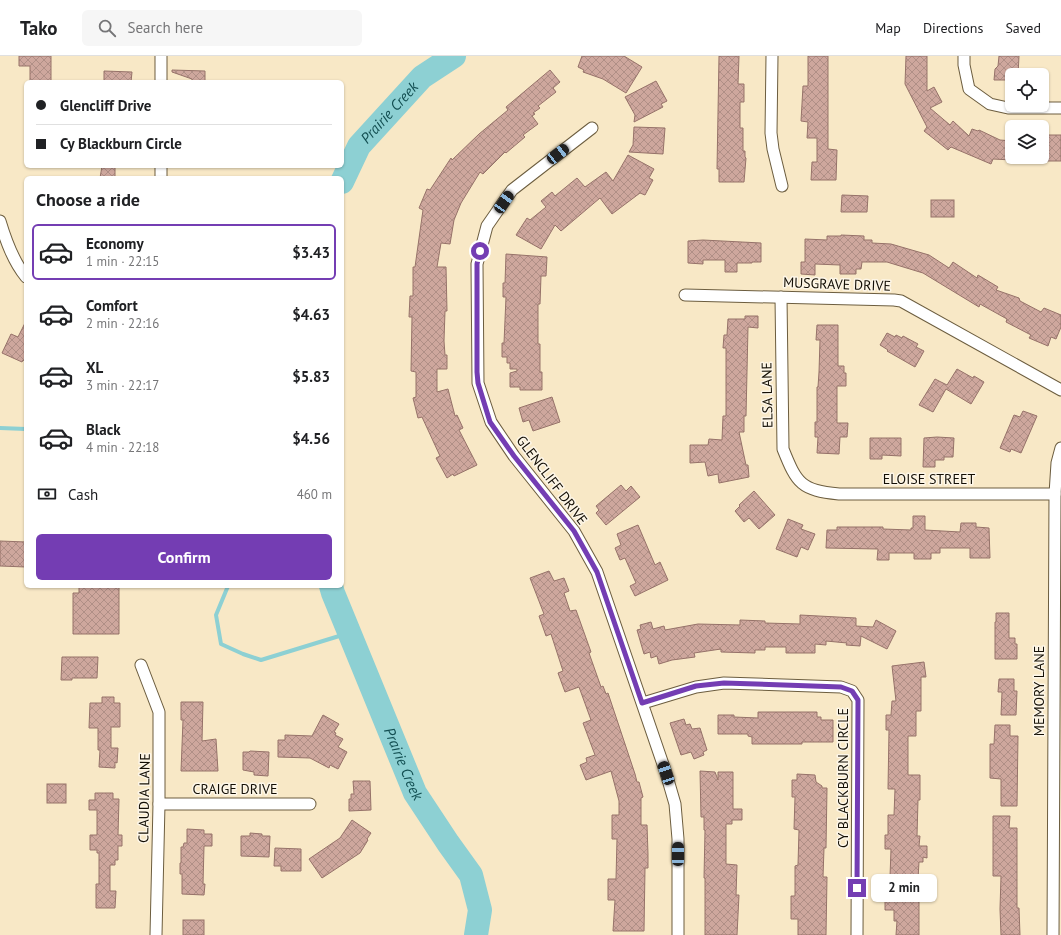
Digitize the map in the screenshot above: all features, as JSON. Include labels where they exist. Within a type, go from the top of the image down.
[{"type":"street","points":[[161,56],[161,80]]},
{"type":"street","points":[[772,56],[773,149],[782,186]]},
{"type":"street","points":[[964,56],[964,65],[969,89],[990,104],[1008,108],[1061,108]]},
{"type":"street","name":"GLENCLIFF DRIVE","points":[[592,128],[512,190],[487,226],[477,264],[478,383],[490,422],[514,456],[574,531],[597,572],[666,773],[674,804],[678,839],[678,935]]},
{"type":"street","points":[[0,221],[9,248],[24,275]]},
{"type":"street","name":"MUSGRAVE DRIVE","points":[[686,295],[901,301],[1061,390]]},
{"type":"street","name":"ELSA LANE","points":[[781,297],[784,449],[792,472],[804,486]]},
{"type":"street","name":"MEMORY LANE","points":[[1053,935],[1057,904],[1058,597],[1055,494],[1057,463],[1061,448]]},
{"type":"street","name":"ELOISE STREET","points":[[804,486],[819,492],[839,494],[1055,494]]},
{"type":"street","name":"CLAUDIA LANE","points":[[142,665],[159,712],[159,804],[156,935]]},
{"type":"street","name":"CY BLACKBURN CIRCLE","points":[[642,703],[696,686],[724,683],[841,687],[852,691],[858,700],[857,935]]},
{"type":"street","name":"CRAIGE DRIVE","points":[[159,804],[310,804]]},
{"type":"building","points":[[19,56],[51,56],[51,80],[30,80],[30,66],[19,66]]},
{"type":"building","points":[[582,56],[624,56],[642,67],[626,93],[603,79],[583,72],[584,70],[578,67]]},
{"type":"building","points":[[719,56],[739,56],[738,84],[744,84],[744,102],[740,102],[740,128],[743,128],[743,151],[745,151],[746,158],[744,182],[719,182],[719,169],[717,169]]},
{"type":"building","points":[[808,56],[828,56],[828,149],[837,150],[836,180],[811,180],[812,162],[817,162],[817,138],[807,138],[808,122],[801,121],[803,86],[808,86]]},
{"type":"building","points":[[906,56],[927,56],[927,91],[934,87],[942,102],[930,108],[950,125],[953,121],[969,136],[972,129],[979,130],[1000,140],[1005,140],[1005,160],[993,159],[991,164],[951,147],[948,150],[924,131],[927,127],[905,84]]},
{"type":"building","points":[[999,56],[1019,56],[1018,68],[1005,68],[1005,80],[994,80],[995,69],[998,66]]},
{"type":"building","points":[[172,70],[205,71],[205,80],[192,80],[172,72]]},
{"type":"building","points":[[550,70],[560,82],[553,88],[556,92],[538,106],[540,108],[533,113],[535,114],[532,116],[538,124],[523,135],[525,137],[506,153],[505,152],[483,174],[480,172],[461,203],[454,220],[450,244],[441,243],[437,267],[446,267],[447,311],[445,311],[444,341],[445,355],[447,355],[447,369],[437,369],[437,392],[448,389],[455,416],[457,415],[463,428],[459,430],[477,465],[454,476],[453,474],[447,478],[436,458],[440,456],[422,417],[418,418],[413,398],[416,397],[416,372],[411,371],[412,317],[409,317],[410,296],[413,296],[413,267],[415,267],[423,210],[419,208],[427,189],[430,190],[451,158],[452,160],[479,134],[508,110],[506,107]]},
{"type":"building","points":[[104,71],[132,72],[131,80],[104,80]]},
{"type":"building","points":[[656,81],[667,101],[661,104],[663,107],[634,122],[635,115],[625,97]]},
{"type":"building","points":[[634,127],[665,128],[663,154],[629,152],[633,145]]},
{"type":"building","points":[[1049,135],[1061,135],[1061,161],[1049,161]]},
{"type":"building","points":[[628,155],[654,169],[649,178],[653,180],[645,195],[640,193],[612,214],[600,198],[561,231],[555,225],[541,249],[516,235],[527,218],[530,220],[546,207],[541,201],[552,192],[555,196],[577,178],[585,187],[606,172],[613,181]]},
{"type":"building","points":[[102,168],[115,168],[115,176],[100,176]]},
{"type":"building","points":[[842,195],[868,196],[867,212],[841,212]]},
{"type":"building","points":[[931,200],[954,200],[954,217],[931,217]]},
{"type":"building","points":[[827,236],[864,236],[864,240],[872,240],[872,243],[891,244],[929,255],[949,268],[953,262],[977,278],[978,275],[998,287],[996,290],[1019,298],[1020,301],[1041,312],[1044,308],[1061,315],[1061,327],[1056,339],[1051,337],[1048,346],[1029,338],[1031,335],[1006,322],[1007,319],[980,304],[979,307],[923,273],[887,262],[862,262],[861,269],[856,269],[856,274],[840,274],[840,265],[815,264],[815,275],[801,274],[801,262],[805,262],[805,239],[827,240]]},
{"type":"building","points":[[703,240],[761,243],[761,262],[737,263],[737,272],[725,272],[725,260],[703,260],[703,264],[688,263],[688,241]]},
{"type":"building","points":[[506,254],[547,257],[546,276],[541,276],[540,304],[538,304],[538,344],[540,344],[540,372],[542,372],[542,390],[520,390],[520,387],[510,387],[510,373],[517,371],[517,369],[510,369],[510,363],[507,363],[507,357],[502,357],[506,297],[503,297],[503,283],[505,283]]},
{"type":"building","points":[[745,316],[758,316],[758,328],[748,327],[746,416],[744,416],[744,432],[739,432],[746,465],[748,465],[749,477],[719,483],[718,474],[708,476],[705,462],[690,463],[690,445],[708,445],[709,439],[722,440],[723,416],[726,416],[726,348],[723,348],[724,335],[727,335],[728,319],[745,319]]},
{"type":"building","points":[[24,325],[24,361],[22,362],[2,353],[11,334],[18,337]]},
{"type":"building","points":[[817,325],[838,325],[838,366],[844,366],[844,373],[846,373],[846,386],[837,386],[837,423],[848,423],[847,437],[840,437],[839,454],[817,453],[818,437],[815,437],[815,422],[817,422],[817,387],[820,340],[816,340]]},
{"type":"building","points":[[887,333],[895,337],[896,335],[902,338],[903,336],[918,344],[916,347],[924,351],[915,367],[887,351],[888,350],[880,345]]},
{"type":"building","points":[[957,369],[984,382],[971,404],[946,389],[933,412],[919,405],[935,379],[947,385]]},
{"type":"building","points":[[552,397],[560,422],[533,431],[529,420],[523,422],[519,408]]},
{"type":"building","points":[[1023,411],[1037,416],[1021,453],[1011,449],[1010,452],[1000,448],[1014,415],[1020,417]]},
{"type":"building","points":[[870,438],[901,438],[901,456],[882,455],[882,459],[870,459]]},
{"type":"building","points":[[924,438],[954,438],[953,457],[944,457],[944,460],[935,460],[935,467],[923,467]]},
{"type":"building","points":[[621,485],[626,491],[631,486],[640,497],[606,525],[596,513],[599,510],[596,506]]},
{"type":"building","points":[[754,491],[775,515],[759,529],[749,518],[744,522],[735,511],[740,506],[739,505]]},
{"type":"building","points":[[913,516],[925,516],[925,530],[960,532],[961,523],[976,523],[976,527],[989,528],[990,558],[970,558],[970,548],[940,548],[940,553],[931,553],[931,559],[914,559],[914,553],[889,553],[889,560],[877,560],[878,549],[826,548],[827,530],[837,530],[837,527],[883,527],[883,529],[911,530],[911,528],[913,528]]},
{"type":"building","points":[[788,519],[803,525],[801,529],[815,534],[808,550],[801,547],[797,557],[776,549]]},
{"type":"building","points":[[638,525],[655,565],[660,562],[668,580],[635,596],[630,586],[636,583],[625,558],[620,560],[615,548],[621,545],[617,534]]},
{"type":"building","points":[[0,541],[24,542],[24,567],[0,566]]},
{"type":"building","points":[[549,571],[554,581],[564,578],[569,591],[564,593],[570,611],[576,610],[591,652],[589,653],[601,687],[603,686],[606,694],[608,693],[643,797],[641,798],[641,825],[647,825],[648,854],[648,868],[645,868],[644,931],[613,931],[615,900],[608,900],[608,879],[616,879],[617,839],[612,839],[612,815],[619,815],[619,801],[611,771],[586,780],[580,765],[587,762],[586,758],[595,755],[583,723],[591,720],[579,687],[565,692],[558,673],[563,671],[551,634],[546,636],[539,616],[544,614],[530,578]]},
{"type":"building","points":[[79,588],[119,588],[119,634],[73,634],[73,593],[79,593]]},
{"type":"building","points":[[996,613],[1009,613],[1009,638],[1015,638],[1015,644],[1017,644],[1017,659],[995,659]]},
{"type":"building","points":[[800,615],[856,618],[856,626],[873,627],[876,620],[896,631],[887,649],[861,636],[860,646],[826,641],[826,645],[815,644],[815,653],[786,653],[786,647],[765,647],[765,650],[755,650],[755,653],[721,652],[721,649],[694,653],[695,657],[672,660],[659,664],[657,656],[651,658],[650,652],[644,654],[637,630],[641,629],[640,625],[651,622],[653,629],[664,626],[665,630],[698,624],[740,625],[740,620],[765,621],[765,623],[800,624]]},
{"type":"building","points":[[62,657],[98,657],[97,678],[72,678],[72,680],[61,680]]},
{"type":"building","points":[[924,662],[926,677],[921,677],[921,711],[916,711],[916,736],[908,736],[908,775],[920,775],[920,800],[918,800],[917,836],[920,836],[919,846],[927,846],[927,858],[923,857],[923,862],[919,862],[917,896],[919,896],[919,935],[896,935],[897,921],[894,921],[894,910],[885,910],[887,877],[890,877],[891,849],[885,849],[885,835],[888,835],[888,815],[894,815],[895,789],[888,789],[889,730],[886,730],[886,715],[891,715],[892,701],[896,701],[892,666]]},
{"type":"building","points":[[999,679],[1014,679],[1014,691],[1017,691],[1016,715],[1001,715],[1002,692],[998,692]]},
{"type":"building","points":[[102,697],[114,697],[114,703],[120,703],[120,727],[111,727],[111,748],[118,748],[117,763],[115,762],[115,768],[99,767],[100,750],[98,750],[98,728],[89,728],[90,703],[102,703]]},
{"type":"building","points":[[181,702],[203,702],[202,741],[216,739],[218,771],[181,771],[183,720],[181,720]]},
{"type":"building","points":[[758,712],[817,712],[817,717],[821,717],[821,720],[833,720],[833,742],[802,742],[802,744],[752,744],[752,737],[748,736],[748,734],[718,734],[718,715],[758,718]]},
{"type":"building","points":[[323,715],[339,724],[334,732],[336,733],[335,735],[343,739],[338,747],[347,752],[338,769],[330,765],[329,768],[310,758],[278,757],[278,740],[285,740],[285,735],[312,736]]},
{"type":"building","points":[[684,719],[686,725],[690,724],[692,729],[700,728],[707,750],[703,752],[704,755],[694,759],[691,752],[681,755],[670,723]]},
{"type":"building","points":[[995,725],[1010,725],[1010,736],[1018,736],[1017,806],[1001,806],[1001,779],[990,778],[990,744],[994,744]]},
{"type":"building","points":[[243,752],[269,752],[268,776],[254,775],[254,772],[243,770]]},
{"type":"building","points":[[700,771],[715,772],[718,780],[718,772],[733,772],[733,809],[742,809],[742,820],[732,820],[732,824],[726,824],[726,864],[737,865],[736,895],[739,895],[737,935],[705,935],[705,830],[704,817],[701,817]]},
{"type":"building","points":[[797,774],[815,775],[816,782],[822,786],[822,788],[827,788],[826,848],[824,848],[823,877],[827,877],[826,935],[798,935],[798,919],[791,919],[791,896],[795,896],[795,866],[798,865],[799,830],[794,829],[795,797],[792,797],[792,780],[797,780]]},
{"type":"building","points":[[353,781],[370,781],[371,810],[349,811],[349,799],[351,799],[351,794],[354,794]]},
{"type":"building","points":[[47,784],[66,784],[66,803],[47,803]]},
{"type":"building","points":[[95,793],[113,793],[113,799],[119,799],[118,835],[122,835],[122,846],[118,846],[118,860],[115,860],[115,865],[110,865],[110,891],[116,891],[115,908],[96,908],[96,884],[99,884],[99,853],[97,853],[97,850],[90,850],[90,835],[97,835],[97,810],[89,810],[89,800],[95,800]]},
{"type":"building","points":[[993,816],[1010,816],[1009,828],[1017,828],[1017,908],[1019,908],[1020,935],[1001,935],[1001,876],[993,876]]},
{"type":"building","points":[[352,820],[371,833],[367,839],[368,840],[360,853],[322,878],[309,859],[340,838]]},
{"type":"building","points":[[187,829],[204,830],[204,834],[212,834],[212,846],[204,846],[204,895],[182,894],[182,874],[180,874],[181,847],[183,847],[184,843],[187,843]]},
{"type":"building","points":[[250,833],[270,836],[269,857],[241,856],[241,836],[250,836]]},
{"type":"building","points":[[275,848],[301,849],[301,871],[281,871],[281,866],[274,866]]},
{"type":"building","points":[[183,920],[204,920],[204,935],[183,935]]},
{"type":"waterway","name":"Prairie Creek","points":[[344,178],[359,146],[422,77],[454,56]]},
{"type":"waterway","points":[[0,428],[24,429]]},
{"type":"waterway","points":[[227,588],[216,615],[221,644],[243,654],[261,660],[349,633]]},
{"type":"waterway","name":"Prairie Creek","points":[[332,588],[415,793],[471,875],[480,910],[476,935]]},
{"type":"route","points":[[480,251],[477,264],[477,372],[478,383],[490,422],[514,456],[574,531],[597,572],[642,703],[696,686],[724,683],[841,687],[852,691],[858,700],[857,888]]}]
